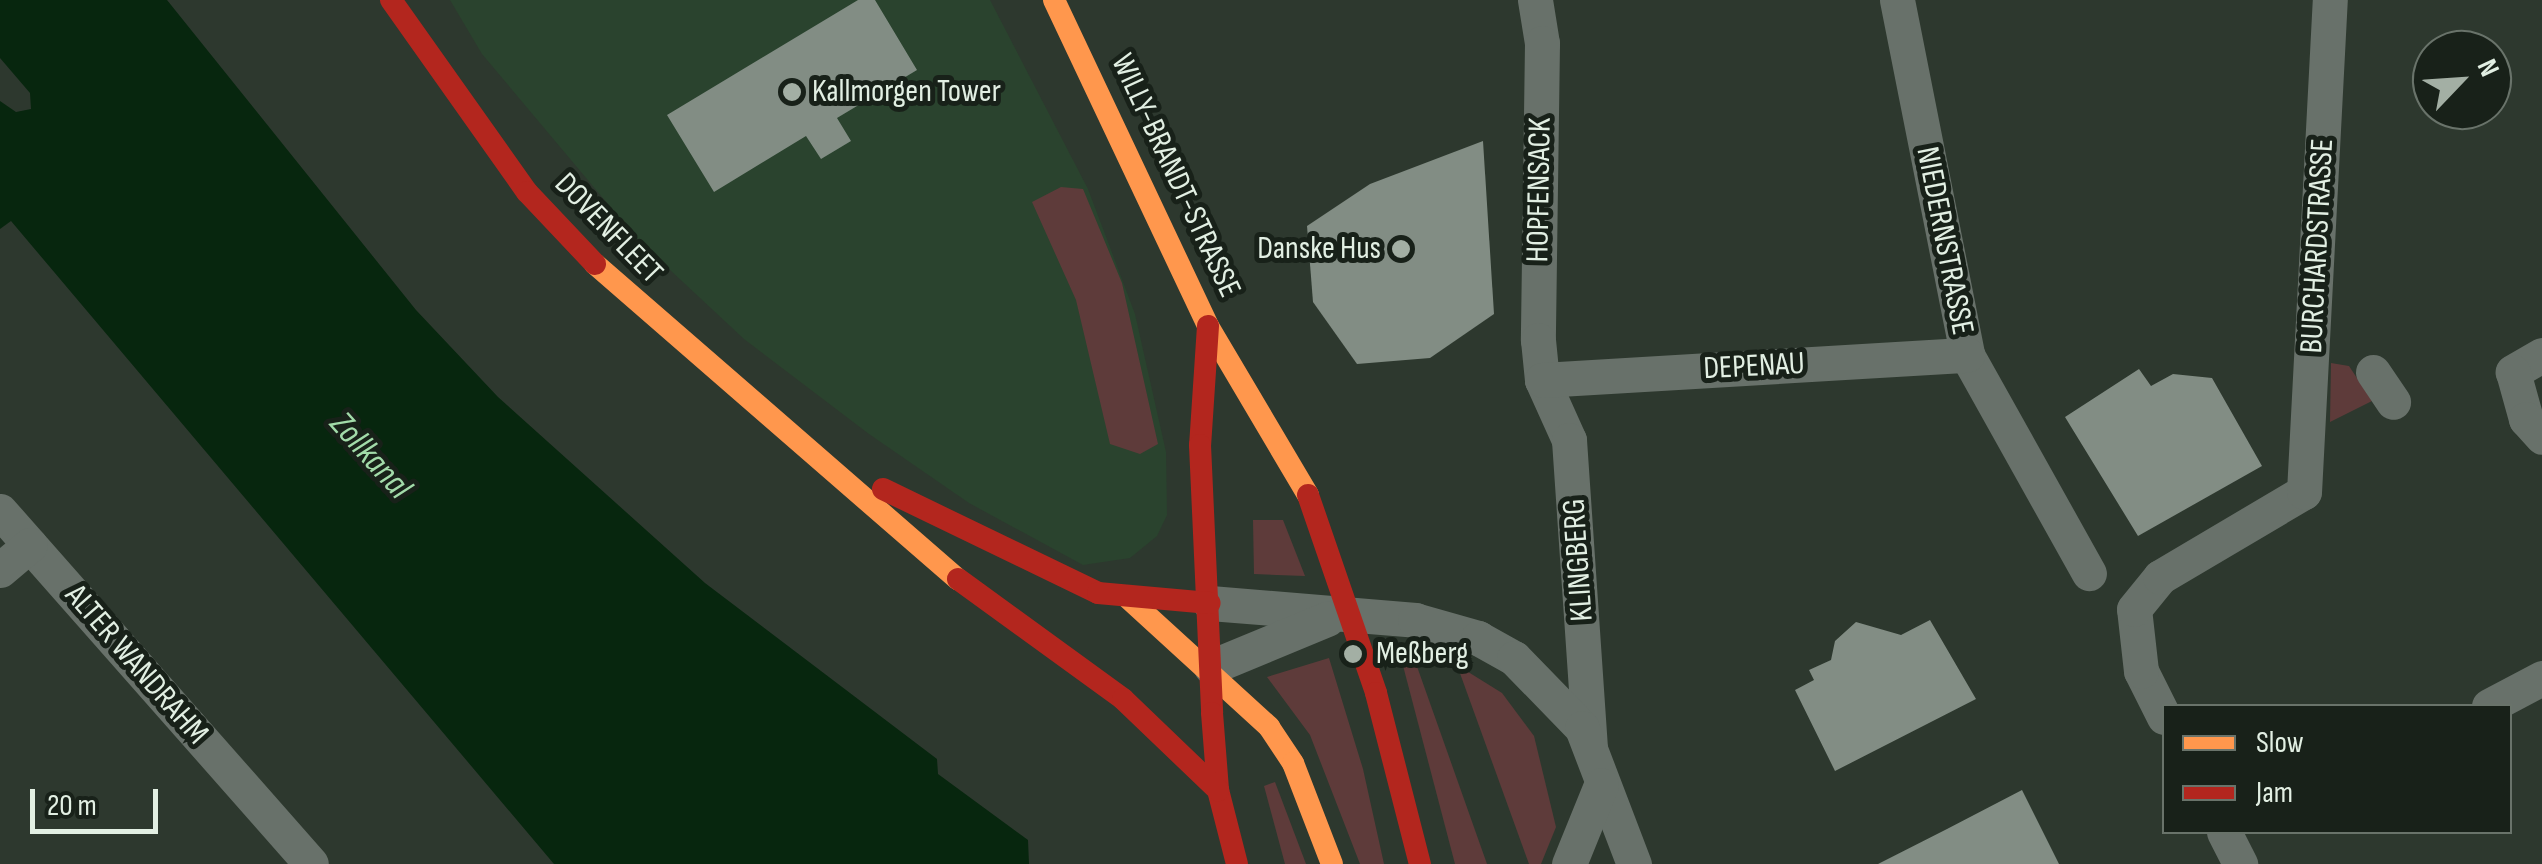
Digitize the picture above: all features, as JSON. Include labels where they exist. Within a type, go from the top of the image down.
[{"type":"main road","name":"DOVENFLEET","points":[[391,0],[468,116],[580,250],[694,358],[825,460],[940,566],[1123,700],[1218,790]]},
{"type":"main road","name":"WILLY-BRANDT-STRASSE","points":[[1054,0],[1208,326],[1308,494],[1352,612],[1420,864]]},
{"type":"main road","name":"WILLY-BRANDT-STRASSE","points":[[1208,326],[1200,445],[1211,667],[1218,790],[1237,864]]},
{"type":"main road","name":"DOVENFLEET","points":[[825,460],[1042,572],[1129,599],[1210,603]]},
{"type":"main road","name":"DOVENFLEET","points":[[1129,599],[1211,667]]},
{"type":"main road","points":[[1211,667],[1293,763],[1332,864]]},
{"type":"street","name":"HOPFENSACK","points":[[1535,0],[1542,380]]},
{"type":"street","name":"NIEDERNSTRASSE","points":[[1897,0],[1966,355],[2089,574]]},
{"type":"street","name":"BURCHARDSTRASSE","points":[[2162,713],[2141,672],[2134,609],[2160,578],[2304,492],[2330,0]]},
{"type":"street","name":"DEPENAU","points":[[1542,380],[1966,355]]},
{"type":"street","points":[[2527,364],[2526,419],[2542,437]]},
{"type":"street","name":"BURCHARDSTRASSE","points":[[2372,372],[2393,402]]},
{"type":"street","name":"KLINGBERG","points":[[1542,380],[1568,440],[1590,746]]},
{"type":"street","name":"ALTER WANDRAHM","points":[[0,511],[311,864]]},
{"type":"street","points":[[0,570],[30,545]]},
{"type":"street","points":[[1210,603],[1352,612],[1478,638],[1534,672],[1590,746],[1601,785],[1634,864]]},
{"type":"street","points":[[1211,667],[1286,631],[1352,612]]},
{"type":"street","points":[[2493,704],[2542,678]]},
{"type":"street","points":[[1569,864],[1601,785]]},
{"type":"shaded area","points":[[450,0],[990,0],[1088,189],[1135,314],[1166,452],[1167,515],[1157,536],[1130,558],[1083,565],[969,503],[869,434],[744,339],[639,241],[482,54]]},
{"type":"shaded area","points":[[1061,187],[1083,189],[1122,283],[1158,444],[1140,454],[1110,444],[1076,300],[1032,202]]},
{"type":"shaded area","points":[[2331,363],[2349,366],[2372,401],[2330,422]]},
{"type":"shaded area","points":[[1253,520],[1283,520],[1305,576],[1254,574]]},
{"type":"shaded area","points":[[1329,658],[1363,769],[1384,864],[1360,864],[1310,735],[1267,677]]},
{"type":"shaded area","points":[[1401,658],[1414,658],[1487,864],[1455,864]]},
{"type":"shaded area","points":[[1457,665],[1502,693],[1534,736],[1556,827],[1541,864],[1529,864]]},
{"type":"shaded area","points":[[1275,782],[1306,864],[1285,864],[1264,786]]},
{"type":"water","name":"Zollkanal","points":[[0,0],[167,0],[416,310],[498,397],[705,583],[937,759],[938,774],[1028,840],[1029,864],[554,864],[11,221],[0,229],[0,101],[16,112],[31,109],[30,93],[0,58]]},
{"type":"building","name":"Kallmorgen Tower","points":[[858,0],[875,0],[917,70],[837,118],[851,141],[821,159],[806,136],[714,192],[667,115]]},
{"type":"building","name":"Danske Hus","points":[[1483,141],[1494,314],[1430,358],[1357,364],[1313,302],[1307,226],[1370,184]]},
{"type":"building","points":[[2139,369],[2151,386],[2173,374],[2212,378],[2262,466],[2138,536],[2065,417]]},
{"type":"building","points":[[1930,620],[1976,699],[1835,771],[1795,690],[1814,680],[1809,670],[1831,660],[1835,641],[1856,622],[1901,635]]},
{"type":"building","points":[[2022,790],[2059,864],[1878,864],[1947,829]]},
{"type":"traffic: slow","points":[[1054,0],[1208,326],[1308,495]]},
{"type":"traffic: slow","points":[[595,264],[958,579]]},
{"type":"traffic: slow","points":[[1129,599],[1269,727],[1293,763],[1332,864]]},
{"type":"traffic: jam","points":[[391,0],[527,192],[595,264]]},
{"type":"traffic: jam","points":[[1208,326],[1200,445],[1212,713],[1218,790],[1237,864]]},
{"type":"traffic: jam","points":[[883,489],[1098,593],[1210,603]]},
{"type":"traffic: jam","points":[[1308,495],[1376,693],[1420,864]]},
{"type":"traffic: jam","points":[[958,579],[1123,699],[1218,790]]},
{"type":"place","name":"Kallmorgen Tower","points":[[792,92]]},
{"type":"place","name":"Danske Hus","points":[[1401,249]]},
{"type":"place","name":"Meßberg","points":[[1353,654]]}]
